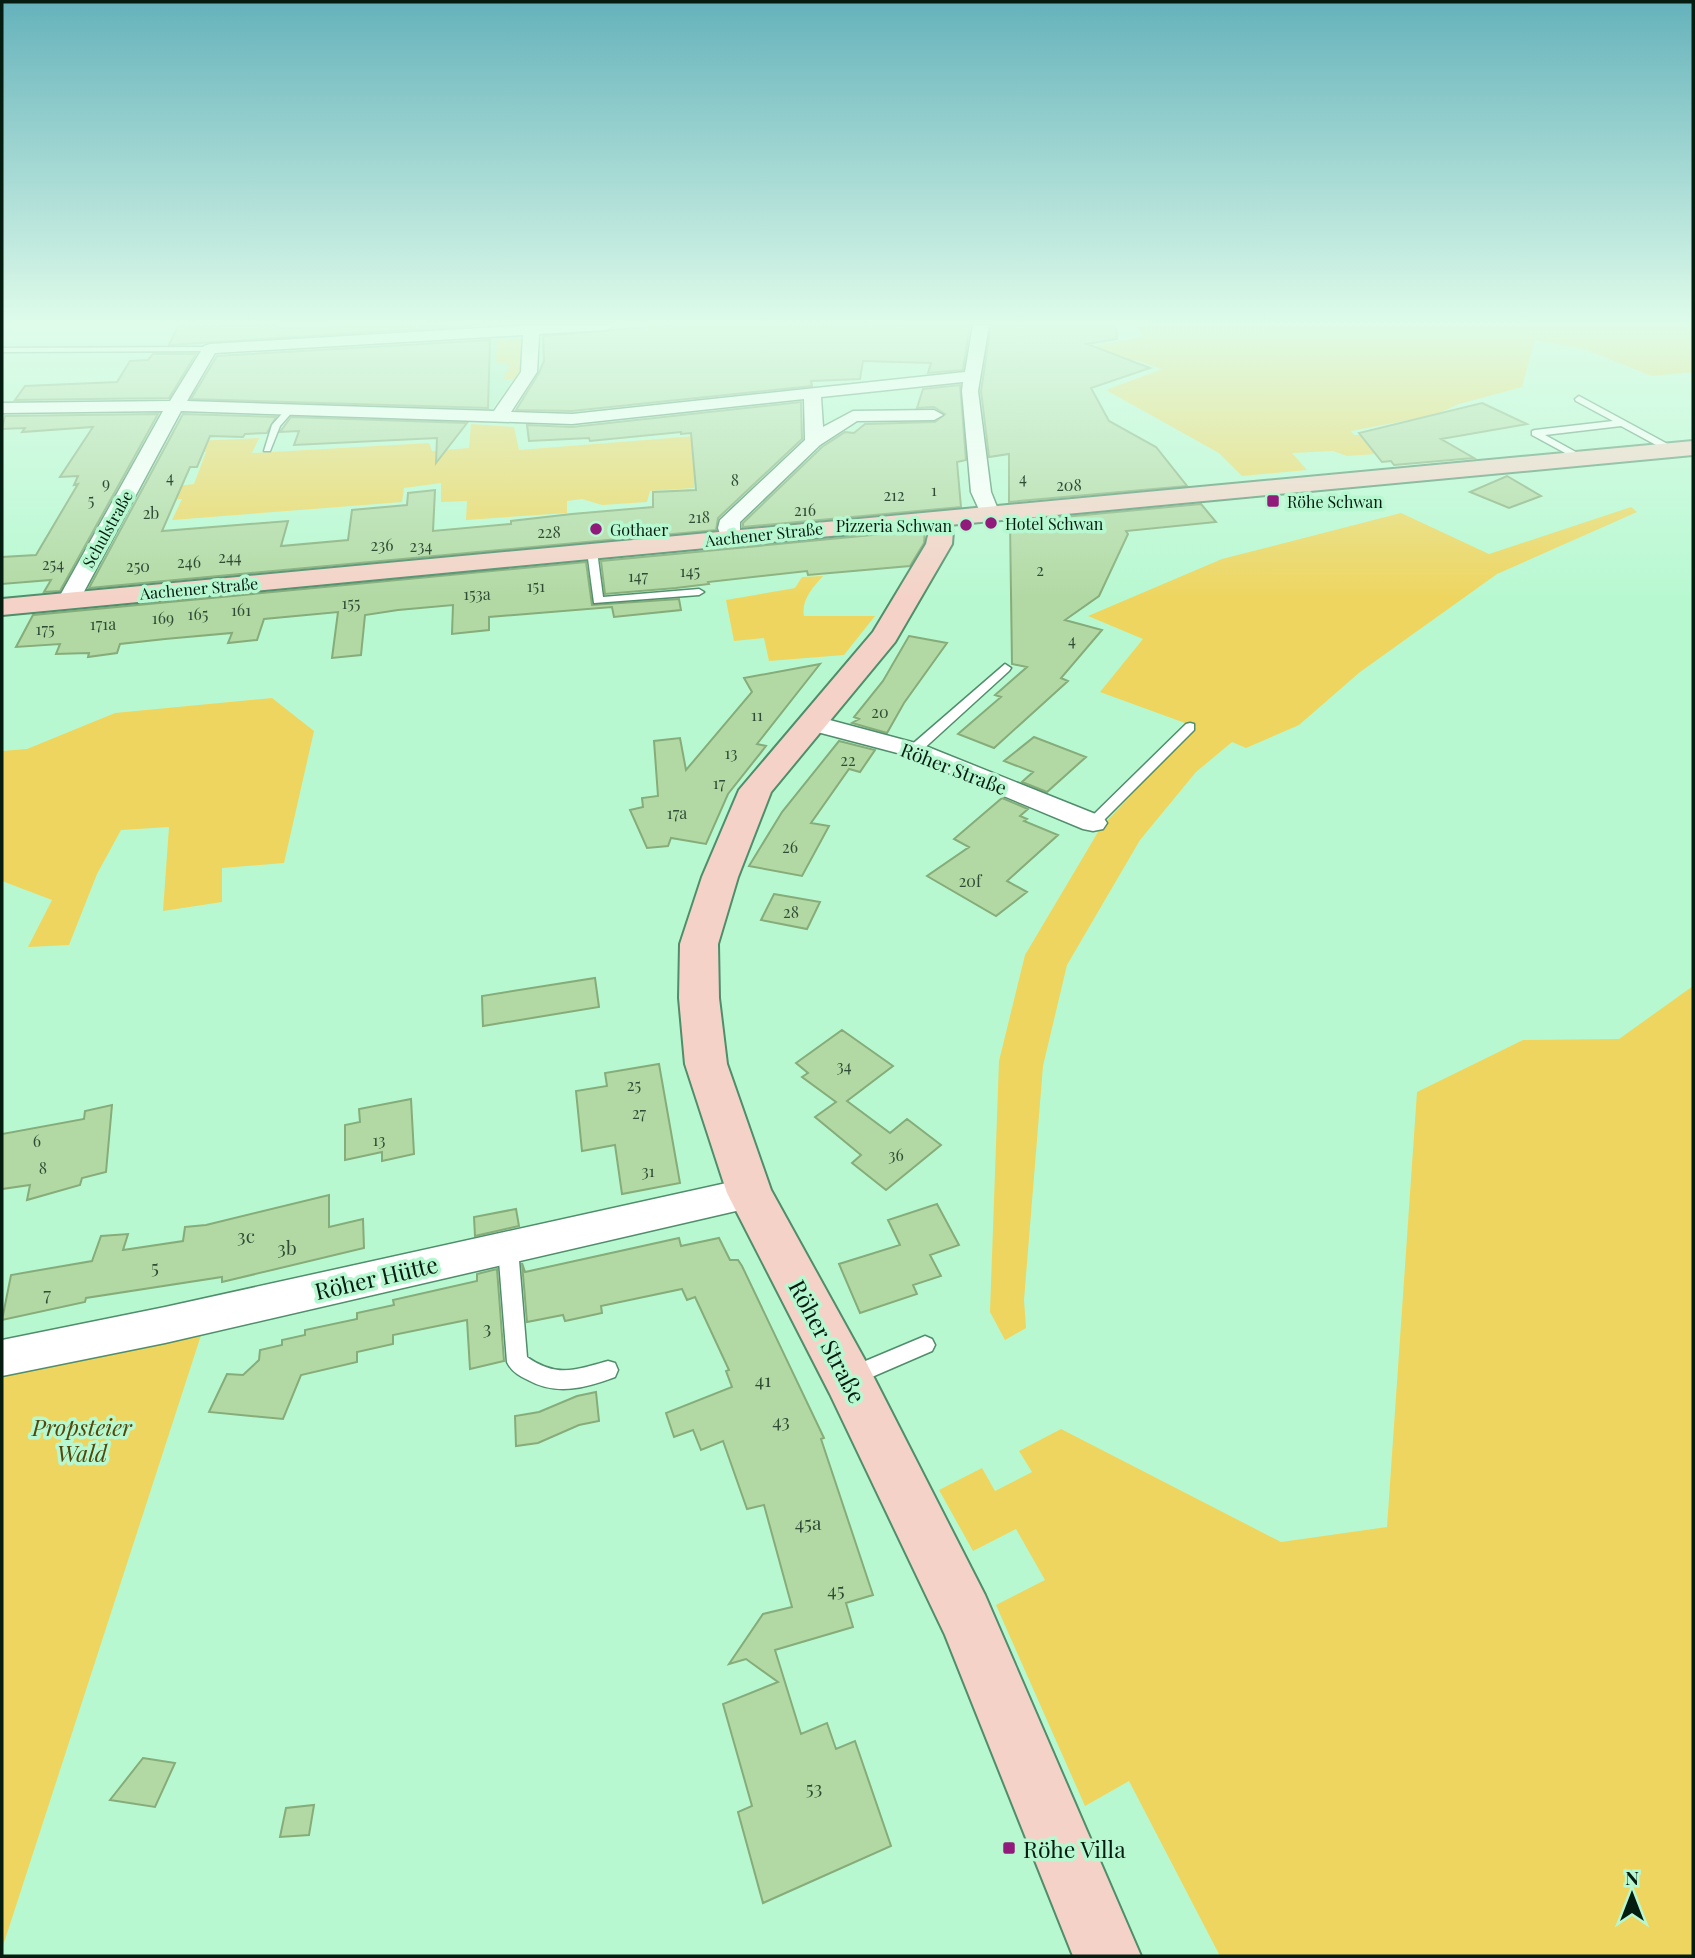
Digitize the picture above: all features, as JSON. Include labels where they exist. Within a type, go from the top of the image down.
[{"type":"main road","name":"Aachener Straße","points":[[2,607],[989,512],[1682,449]]},
{"type":"main road","name":"Röher Straße","points":[[932,518],[941,531],[939,544],[885,636],[755,790],[720,877],[699,944],[699,998],[706,1064],[749,1194],[848,1378],[965,1615],[1107,1956]]},
{"type":"street","name":"Schulstraße","points":[[68,601],[169,416]]},
{"type":"street","points":[[480,416],[583,419],[605,416]]},
{"type":"street","points":[[814,441],[816,416]]},
{"type":"street","points":[[730,538],[730,520],[814,441],[852,416]]},
{"type":"street","points":[[973,416],[981,492],[989,512]]},
{"type":"street","name":"Röher Straße","points":[[811,723],[914,750],[1093,823]]},
{"type":"street","name":"Röher Hütte","points":[[2,1358],[165,1325],[749,1194]]},
{"type":"lane","points":[[267,449],[276,425],[284,416]]},
{"type":"lane","points":[[1611,416],[1682,449]]},
{"type":"lane","points":[[1580,458],[1535,433],[1623,423]]},
{"type":"lane","points":[[592,551],[598,601],[699,592]]},
{"type":"lane","points":[[914,750],[1005,668]]},
{"type":"lane","points":[[1093,823],[1190,727]]},
{"type":"lane","points":[[508,1248],[517,1362],[539,1378],[570,1381],[608,1370]]},
{"type":"lane","points":[[848,1378],[925,1345]]},
{"type":"green space","points":[[1153,416],[1446,416],[1463,424],[1422,427],[1408,420],[1351,431],[1354,435],[1360,435],[1376,454],[1347,456],[1333,451],[1292,453],[1307,470],[1242,476],[1219,453]]},
{"type":"green space","points":[[471,424],[514,427],[519,450],[696,436],[694,488],[650,491],[647,502],[602,505],[582,499],[567,501],[567,513],[466,520],[467,501],[441,502],[441,483],[404,488],[402,502],[172,520],[182,499],[159,500],[145,490],[194,484],[206,452],[169,452],[171,442],[259,438],[252,453],[429,443],[432,451],[469,448]]},
{"type":"green space","points":[[1631,507],[1637,512],[1497,574],[1360,672],[1299,725],[1246,748],[1232,742],[1196,772],[1140,840],[1067,965],[1043,1066],[1024,1300],[1026,1328],[1005,1340],[990,1312],[999,1061],[1025,955],[1101,827],[1196,727],[1100,692],[1143,639],[1088,616],[1222,559],[1401,513],[1489,554]]},
{"type":"green space","points":[[823,576],[806,599],[804,616],[875,616],[844,655],[769,661],[764,638],[734,641],[726,600],[795,588],[802,577]]},
{"type":"green space","points":[[272,698],[314,731],[284,863],[222,868],[222,902],[163,911],[169,827],[121,830],[97,874],[69,945],[28,947],[52,900],[2,881],[2,751],[27,749],[115,713]]},
{"type":"green space","points":[[1693,986],[1693,1956],[1220,1956],[1129,1781],[1085,1806],[996,1605],[1045,1580],[1016,1529],[973,1551],[939,1490],[982,1468],[995,1491],[1032,1472],[1019,1451],[1061,1429],[1281,1542],[1387,1527],[1417,1092],[1523,1040],[1619,1039]]},
{"type":"green space","name":"Propsteier Wald","points":[[204,1326],[2,1949],[2,1371]]},
{"type":"building","points":[[5,416],[157,416],[60,591],[44,592],[51,580],[2,584],[2,557],[36,555],[78,484],[74,485],[78,476],[60,477],[93,427],[22,432],[25,428],[2,429]]},
{"type":"building","points":[[182,416],[276,417],[267,433],[245,434],[243,437],[210,436],[197,467],[190,467],[162,531],[288,521],[281,546],[348,540],[352,510],[407,505],[408,493],[435,490],[433,531],[653,507],[653,492],[696,490],[691,433],[590,441],[589,438],[529,441],[527,425],[572,427],[669,416],[801,416],[802,439],[718,518],[716,530],[89,588]]},
{"type":"building","points":[[942,416],[963,416],[966,460],[957,462],[961,507],[743,527],[743,523],[822,447],[845,432],[854,433],[865,424],[935,422]]},
{"type":"building","points":[[984,416],[1106,416],[1109,421],[1156,447],[1187,486],[1009,502],[1009,454],[989,457]]},
{"type":"building","points":[[1427,416],[1511,416],[1527,424],[1441,439],[1474,458],[1394,465],[1391,461],[1382,462],[1359,433]]},
{"type":"building","points":[[291,417],[467,423],[436,463],[437,438],[294,445],[299,431],[280,432]]},
{"type":"building","points":[[1507,476],[1541,496],[1509,508],[1470,492]]},
{"type":"building","points":[[1201,504],[1216,522],[1126,531],[1128,534],[1099,596],[1065,620],[1102,630],[1061,678],[1068,681],[994,748],[958,734],[1001,697],[995,695],[1027,667],[1012,664],[1010,522]]},
{"type":"building","points":[[925,530],[924,543],[910,566],[808,575],[807,571],[605,594],[601,561]]},
{"type":"building","points":[[586,562],[592,605],[679,599],[681,610],[614,617],[612,607],[489,617],[489,630],[452,634],[453,605],[398,610],[365,615],[361,655],[332,658],[338,612],[264,619],[257,640],[228,643],[232,633],[165,639],[120,644],[117,653],[88,657],[89,653],[56,654],[60,644],[16,647],[33,615]]},
{"type":"building","points":[[909,636],[947,643],[904,703],[887,733],[852,723],[859,719],[854,717],[883,681]]},
{"type":"building","points":[[820,664],[757,744],[766,746],[728,794],[706,844],[671,838],[668,846],[647,848],[630,810],[643,807],[642,798],[658,796],[654,741],[680,738],[686,770],[752,692],[744,678]]},
{"type":"building","points":[[1034,737],[1086,757],[1047,792],[1022,782],[1033,772],[1004,761]]},
{"type":"building","points":[[839,741],[875,750],[860,772],[849,769],[811,823],[829,826],[802,876],[749,866],[782,812]]},
{"type":"building","points":[[1002,798],[1028,809],[1020,816],[1027,819],[1024,821],[1058,835],[1007,881],[1027,892],[996,916],[927,876],[969,847],[954,839]]},
{"type":"building","points":[[774,894],[820,902],[807,929],[761,920]]},
{"type":"building","points":[[595,978],[599,1007],[483,1026],[482,996]]},
{"type":"building","points":[[842,1030],[893,1066],[847,1101],[890,1133],[907,1119],[941,1145],[886,1190],[852,1163],[861,1155],[815,1117],[836,1102],[802,1077],[808,1073],[796,1063]]},
{"type":"building","points":[[659,1064],[680,1183],[622,1194],[615,1145],[582,1151],[576,1091],[607,1086],[605,1073]]},
{"type":"building","points":[[411,1099],[414,1154],[382,1161],[382,1152],[345,1160],[345,1125],[360,1122],[359,1109]]},
{"type":"building","points":[[112,1105],[106,1172],[82,1178],[80,1185],[27,1200],[30,1185],[2,1189],[2,1134],[84,1119],[85,1111]]},
{"type":"building","points":[[329,1195],[329,1227],[363,1219],[364,1248],[222,1282],[222,1277],[86,1298],[85,1302],[2,1320],[11,1275],[92,1261],[101,1236],[128,1234],[123,1250],[183,1241],[185,1227],[206,1225]]},
{"type":"building","points":[[937,1204],[959,1245],[930,1255],[941,1276],[913,1285],[917,1294],[860,1313],[839,1264],[900,1245],[888,1220]]},
{"type":"building","points":[[516,1209],[519,1226],[475,1236],[474,1217]]},
{"type":"building","points":[[679,1238],[681,1246],[719,1238],[730,1260],[738,1260],[742,1266],[824,1438],[821,1439],[873,1595],[846,1603],[853,1627],[775,1650],[801,1734],[827,1723],[836,1749],[855,1741],[891,1846],[763,1903],[738,1812],[752,1806],[723,1704],[778,1682],[746,1659],[729,1664],[763,1614],[792,1607],[764,1505],[747,1509],[723,1441],[701,1450],[693,1430],[674,1437],[666,1413],[732,1387],[726,1371],[729,1370],[695,1297],[687,1300],[682,1289],[601,1306],[602,1313],[565,1321],[563,1315],[527,1322],[522,1263],[525,1272]]},
{"type":"building","points":[[497,1269],[504,1361],[470,1369],[467,1320],[393,1335],[393,1344],[357,1352],[357,1362],[301,1375],[283,1419],[209,1412],[227,1374],[243,1375],[259,1360],[260,1350],[282,1345],[282,1340],[305,1335],[305,1330],[357,1319],[357,1313],[394,1305],[393,1300],[477,1281],[477,1274]]},
{"type":"building","points":[[596,1392],[599,1421],[579,1425],[538,1443],[516,1446],[515,1416],[539,1412],[577,1396]]},
{"type":"building","points":[[143,1758],[175,1763],[155,1807],[110,1800]]},
{"type":"building","points":[[314,1805],[309,1835],[280,1837],[286,1808]]},
{"type":"place","name":"Röhe Schwan","points":[[1273,501]]},
{"type":"place","name":"Hotel Schwan","points":[[991,523]]},
{"type":"place","name":"Pizzeria Schwan","points":[[966,525]]},
{"type":"place","name":"Gothaer","points":[[596,529]]},
{"type":"place","name":"Röhe Villa","points":[[1009,1848]]}]
